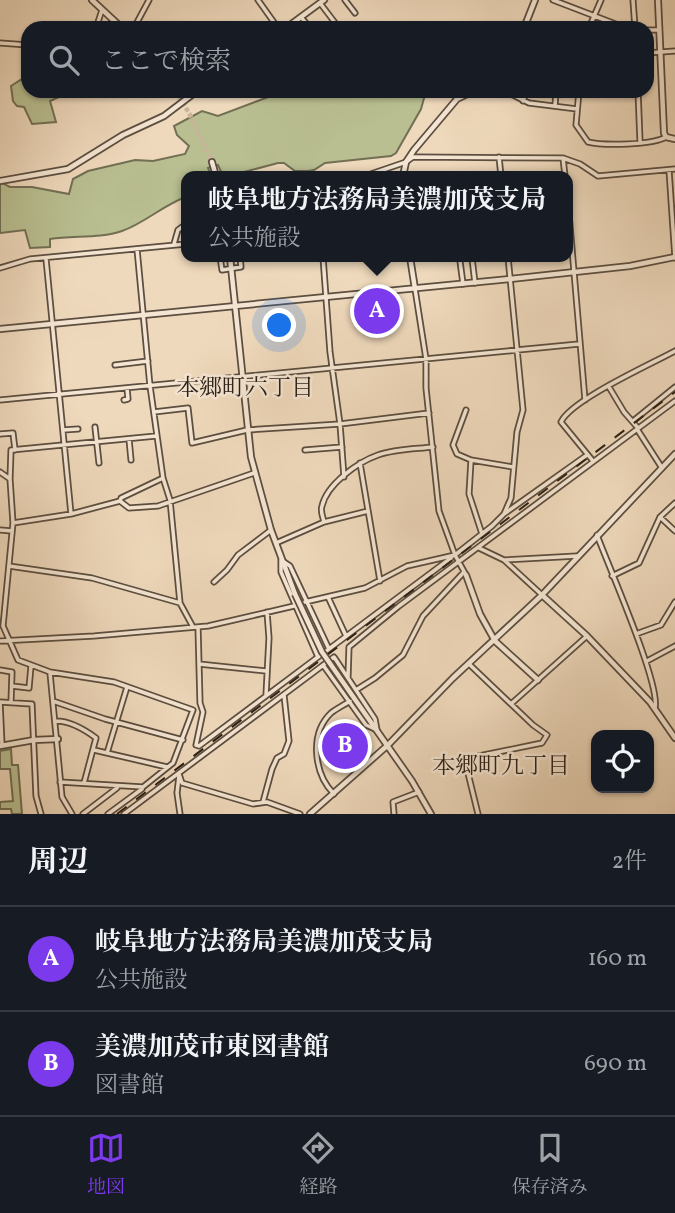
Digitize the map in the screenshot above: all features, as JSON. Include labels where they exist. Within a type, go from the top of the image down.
[{"type":"street","points":[[92,0],[115,21]]},
{"type":"street","points":[[138,21],[149,0]]},
{"type":"street","points":[[258,0],[273,21]]},
{"type":"street","points":[[345,0],[355,13]]},
{"type":"street","points":[[527,21],[536,0]]},
{"type":"street","points":[[553,0],[608,21]]},
{"type":"street","points":[[591,21],[601,0]]},
{"type":"street","points":[[633,0],[634,21]]},
{"type":"street","points":[[658,0],[666,137]]},
{"type":"street","points":[[296,21],[322,1],[335,21]]},
{"type":"street","points":[[98,21],[102,9]]},
{"type":"street","points":[[301,17],[304,21]]},
{"type":"street","points":[[654,30],[659,30]]},
{"type":"street","points":[[0,43],[21,44]]},
{"type":"street","points":[[654,52],[675,51]]},
{"type":"street","points":[[0,181],[68,169],[123,135],[164,116],[188,98]]},
{"type":"street","points":[[404,171],[406,162],[459,98]]},
{"type":"street","points":[[516,98],[523,102],[577,108]]},
{"type":"street","points":[[523,102],[524,98]]},
{"type":"street","points":[[555,107],[556,98]]},
{"type":"street","points":[[578,98],[576,125],[588,142],[640,142],[666,137],[675,139]]},
{"type":"street","points":[[638,98],[640,142]]},
{"type":"street","points":[[380,171],[413,157],[563,158],[580,164],[598,176],[675,169]]},
{"type":"street","points":[[499,157],[500,171]]},
{"type":"street","points":[[563,158],[564,171]]},
{"type":"street","points":[[212,162],[215,171]]},
{"type":"street","points":[[0,329],[475,283],[631,266],[675,257],[669,170]]},
{"type":"street","points":[[173,245],[181,228]]},
{"type":"street","points":[[0,268],[12,262],[181,244]]},
{"type":"street","points":[[137,249],[156,436],[163,478],[170,500],[180,603],[195,627],[200,703],[203,712],[196,745],[199,746],[266,698],[454,556],[504,514],[587,455]]},
{"type":"street","points":[[573,252],[584,400]]},
{"type":"street","points":[[46,259],[71,514]]},
{"type":"street","points":[[221,262],[222,270],[241,267],[240,262]]},
{"type":"street","points":[[231,262],[247,430],[254,472],[271,530],[295,594],[322,652],[352,700]]},
{"type":"street","points":[[324,262],[330,352],[334,368],[344,477]]},
{"type":"street","points":[[411,262],[426,359],[439,511],[454,556],[465,573],[480,614],[495,641],[538,680]]},
{"type":"street","points":[[460,262],[463,284]]},
{"type":"street","points":[[472,262],[475,283]]},
{"type":"street","points":[[504,514],[511,498],[513,467],[523,410],[508,262]]},
{"type":"street","points":[[0,400],[579,344]]},
{"type":"street","points":[[593,461],[561,422],[564,415],[584,400],[675,351]]},
{"type":"street","points":[[115,365],[148,361]]},
{"type":"street","points":[[609,387],[662,468]]},
{"type":"street","points":[[633,421],[675,387]]},
{"type":"street","points":[[124,400],[128,398],[127,388]]},
{"type":"street","points":[[348,678],[349,647],[458,561],[675,401]]},
{"type":"street","points":[[154,412],[188,408],[192,443],[247,430],[340,424],[429,413]]},
{"type":"street","points":[[466,410],[453,445],[457,454],[471,460],[513,467]]},
{"type":"street","points":[[95,427],[99,463]]},
{"type":"street","points":[[62,430],[78,429]]},
{"type":"street","points":[[0,435],[13,433],[15,450]]},
{"type":"street","points":[[108,814],[173,763],[193,710],[114,682],[50,672],[18,660],[3,626],[13,523],[11,450],[64,447],[156,436]]},
{"type":"street","points":[[130,439],[131,460]]},
{"type":"street","points":[[305,450],[342,447]]},
{"type":"street","points":[[324,522],[321,506],[329,493],[360,463],[388,452],[433,447]]},
{"type":"street","points":[[310,814],[388,745],[542,595],[675,454]]},
{"type":"street","points":[[471,460],[469,494],[482,534]]},
{"type":"street","points":[[360,463],[380,581]]},
{"type":"street","points":[[0,472],[10,479]]},
{"type":"street","points":[[120,501],[129,508],[158,506],[254,472]]},
{"type":"street","points":[[13,523],[71,514],[120,501],[121,498],[163,478]]},
{"type":"street","points":[[612,576],[639,563],[660,517],[675,503]]},
{"type":"street","points":[[276,543],[324,522],[368,511]]},
{"type":"street","points":[[660,517],[675,531]]},
{"type":"street","points":[[0,530],[12,531]]},
{"type":"street","points":[[214,582],[227,570],[237,555],[271,530]]},
{"type":"street","points":[[597,535],[647,661],[656,703],[654,708]]},
{"type":"street","points":[[479,548],[504,560],[587,636],[654,708],[675,738]]},
{"type":"street","points":[[305,602],[365,588],[407,566],[454,556]]},
{"type":"street","points":[[504,560],[577,556]]},
{"type":"street","points":[[282,560],[290,566],[329,649]]},
{"type":"street","points":[[282,560],[281,572],[318,657]]},
{"type":"street","points":[[9,566],[92,578],[180,603]]},
{"type":"street","points":[[356,690],[403,655],[423,616],[465,573]]},
{"type":"street","points":[[328,597],[346,636]]},
{"type":"street","points":[[635,634],[661,625],[675,602]]},
{"type":"street","points":[[0,641],[195,627],[294,606]]},
{"type":"street","points":[[266,698],[269,638],[267,612]]},
{"type":"street","points":[[511,704],[587,636]]},
{"type":"street","points":[[647,661],[675,646]]},
{"type":"street","points":[[124,814],[334,657],[375,719],[377,730]]},
{"type":"street","points":[[199,664],[267,671]]},
{"type":"street","points":[[470,664],[533,726],[547,735],[542,743],[474,757],[467,762],[478,814]]},
{"type":"street","points":[[323,665],[388,745],[431,814]]},
{"type":"street","points":[[12,686],[29,688],[31,666]]},
{"type":"street","points":[[0,670],[12,671],[11,702]]},
{"type":"street","points":[[50,672],[62,796],[72,814]]},
{"type":"street","points":[[107,753],[127,687]]},
{"type":"street","points":[[263,802],[272,769],[277,758],[284,754],[289,741],[284,695]]},
{"type":"street","points":[[334,794],[326,786],[315,753],[330,714],[352,700]]},
{"type":"street","points":[[53,701],[183,740]]},
{"type":"street","points":[[41,814],[36,796],[34,740],[32,704],[0,702],[1,746],[34,740],[58,738]]},
{"type":"street","points":[[56,721],[85,729],[96,738],[84,783]]},
{"type":"street","points":[[94,750],[168,767]]},
{"type":"street","points":[[179,774],[183,782],[300,814]]},
{"type":"street","points":[[179,774],[177,793],[180,814]]},
{"type":"street","points":[[60,782],[144,787]]},
{"type":"street","points":[[83,814],[119,786]]},
{"type":"street","points":[[394,814],[393,802],[419,792]]},
{"type":"green space","points":[[21,80],[21,98],[57,98],[50,101],[56,122],[32,124],[24,107],[17,106],[13,101],[11,86]]},
{"type":"green space","points":[[266,98],[424,98],[421,109],[396,153],[391,156],[325,163],[308,171],[295,171],[284,163],[278,163],[248,171],[221,171],[218,165],[208,168],[209,171],[181,171],[181,200],[122,231],[50,239],[50,247],[30,248],[25,230],[0,233],[0,182],[10,187],[32,187],[69,194],[73,179],[88,171],[135,160],[153,161],[185,154],[189,146],[177,135],[174,126],[202,111],[218,116]]},
{"type":"green space","points":[[11,749],[12,765],[18,765],[22,814],[12,814],[11,809],[0,809],[0,802],[13,801],[10,769],[0,769],[0,751]]},
{"type":"tunnel","points":[[180,98],[212,162]]},
{"type":"railway","points":[[117,814],[675,392]]},
{"type":"place","name":"岐阜地方法務局美濃加茂支局","points":[[377,311]]},
{"type":"place","name":"美濃加茂市東図書館","points":[[345,746]]},
{"type":"district","name":"本郷町六丁目","points":[[245,389]]},
{"type":"district","name":"本郷町九丁目","points":[[501,767]]}]
